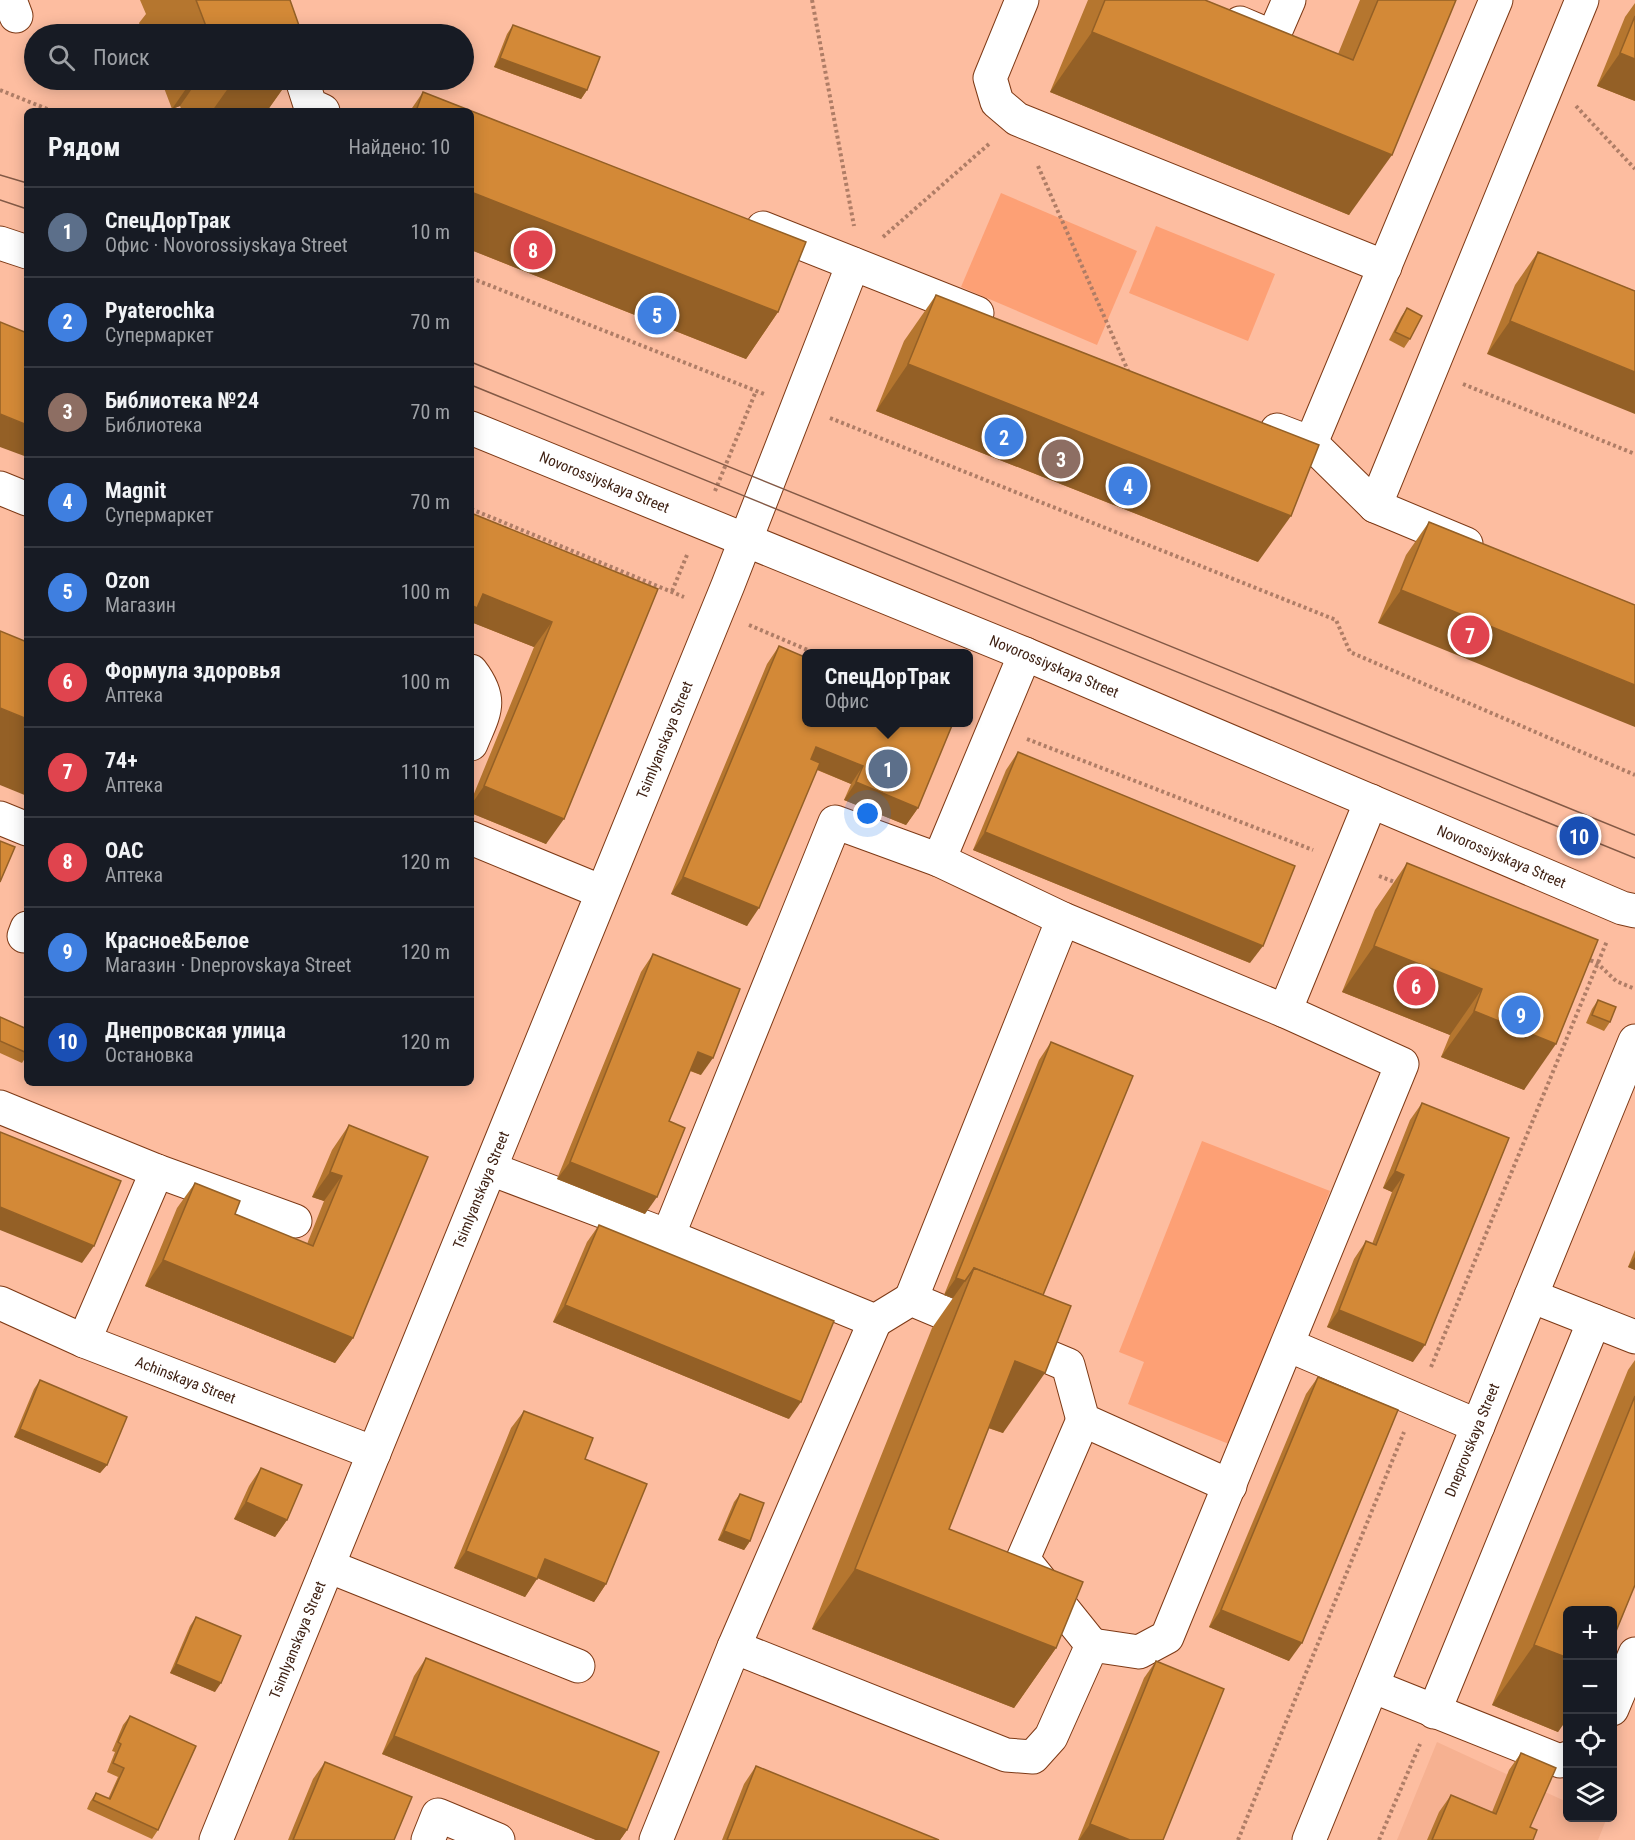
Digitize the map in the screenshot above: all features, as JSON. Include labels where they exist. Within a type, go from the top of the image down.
[{"type":"street","points":[[1022,0],[990,78],[997,102],[1017,119],[1385,267]]},
{"type":"street","points":[[1213,13],[1273,37],[1289,0]]},
{"type":"street","points":[[1311,443],[1496,0]]},
{"type":"street","points":[[1375,506],[1582,0]]},
{"type":"street","points":[[305,90],[310,105],[316,108]]},
{"type":"street","points":[[733,216],[1007,325]]},
{"type":"street","points":[[0,243],[24,251]]},
{"type":"street","name":"Tsimlyanskaya Street","points":[[216,1840],[717,612],[853,264]]},
{"type":"street","points":[[1246,418],[1311,443],[1375,506],[1495,555]]},
{"type":"street","name":"Novorossiyskaya Street","points":[[474,429],[1025,654],[1628,910]]},
{"type":"street","points":[[0,488],[24,498]]},
{"type":"street","points":[[939,860],[1025,654]]},
{"type":"street","points":[[474,675],[485,689],[485,709],[474,736]]},
{"type":"street","points":[[1285,1011],[1371,801]]},
{"type":"street","points":[[0,818],[24,828]]},
{"type":"street","points":[[668,1236],[835,822],[939,860],[1063,919],[1285,1011],[1402,1064],[1167,1637],[1139,1652],[1092,1645],[1023,1559],[1083,1420],[1068,1365],[911,1299]]},
{"type":"street","points":[[474,839],[602,892]]},
{"type":"street","points":[[656,1840],[734,1647],[875,1321],[911,1299],[1063,919]]},
{"type":"street","name":"Dneprovskaya Street","points":[[1309,1840],[1635,1041]]},
{"type":"street","points":[[0,1107],[157,1171],[294,1221]]},
{"type":"street","points":[[490,1169],[668,1236],[875,1321]]},
{"type":"street","points":[[84,1341],[157,1171]]},
{"type":"street","points":[[1531,1296],[1635,1337]]},
{"type":"street","name":"Achinskaya Street","points":[[0,1303],[84,1341],[374,1453]]},
{"type":"street","points":[[1434,1712],[1594,1321]]},
{"type":"street","points":[[1288,1345],[1478,1426]]},
{"type":"street","points":[[1083,1420],[1230,1486]]},
{"type":"street","points":[[328,1566],[578,1666]]},
{"type":"street","points":[[734,1647],[1005,1755],[1033,1757],[1051,1737],[1092,1645]]},
{"type":"street","points":[[1617,1697],[1635,1654]]},
{"type":"street","points":[[1372,1686],[1560,1761],[1563,1760]]},
{"type":"street","points":[[428,1840],[438,1815],[498,1840]]},
{"type":"path","points":[[812,0],[854,226],[853,264]]},
{"type":"path","points":[[1549,77],[1635,169]]},
{"type":"path","points":[[0,90],[45,108]]},
{"type":"path","points":[[853,264],[1017,119],[1129,374]]},
{"type":"path","points":[[474,279],[1336,620],[1350,652],[1635,775]]},
{"type":"path","points":[[1430,371],[1635,454]]},
{"type":"path","points":[[474,510],[672,591],[805,649]]},
{"type":"path","points":[[995,726],[1400,885]]},
{"type":"path","points":[[1238,1840],[1597,963],[1628,910]]},
{"type":"path","points":[[1575,954],[1597,963],[1616,981],[1635,988]]},
{"type":"path","points":[[1379,1840],[1434,1712]]},
{"type":"shaded area","points":[[1001,193],[1137,251],[1097,345],[961,287]]},
{"type":"shaded area","points":[[1156,226],[1275,274],[1248,341],[1129,293]]},
{"type":"shaded area","points":[[1202,1141],[1330,1191],[1229,1444],[1128,1404],[1144,1362],[1119,1352]]},
{"type":"shaded area","points":[[1437,1742],[1563,1800],[1563,1822],[1605,1822],[1598,1840],[1397,1840]]},
{"type":"building","points":[[196,0],[290,0],[298,24],[205,24]]},
{"type":"building","points":[[1105,0],[1205,0],[1353,60],[1378,0],[1456,0],[1392,155],[1092,32]]},
{"type":"building","points":[[1635,16],[1635,59],[1620,53]]},
{"type":"building","points":[[513,25],[600,57],[587,90],[500,58]]},
{"type":"building","points":[[423,92],[464,108],[417,108]]},
{"type":"building","points":[[474,112],[806,242],[778,312],[474,193]]},
{"type":"building","points":[[1538,252],[1635,291],[1635,372],[1510,321]]},
{"type":"building","points":[[936,295],[1319,445],[1291,516],[908,364]]},
{"type":"building","points":[[1407,308],[1422,316],[1410,339],[1395,332]]},
{"type":"building","points":[[0,322],[24,332],[24,424],[0,414]]},
{"type":"building","points":[[474,514],[658,589],[564,819],[484,786],[552,622],[483,594],[477,608],[474,606]]},
{"type":"building","points":[[1429,522],[1635,605],[1635,685],[1401,590]]},
{"type":"building","points":[[0,631],[24,641],[24,718],[0,708]]},
{"type":"building","points":[[779,646],[802,656],[802,727],[951,727],[918,808],[856,782],[863,766],[816,747],[811,759],[820,763],[759,908],[683,877]]},
{"type":"building","points":[[1018,752],[1295,866],[1263,946],[985,832]]},
{"type":"building","points":[[0,841],[15,847],[0,882]]},
{"type":"building","points":[[1407,863],[1598,940],[1556,1044],[1474,1011],[1482,989],[1374,946]]},
{"type":"building","points":[[653,954],[740,989],[713,1058],[698,1052],[669,1121],[685,1128],[657,1197],[570,1162]]},
{"type":"building","points":[[1598,1000],[1616,1007],[1610,1022],[1592,1015]]},
{"type":"building","points":[[0,1017],[24,1028],[24,1052],[0,1041]]},
{"type":"building","points":[[1051,1042],[1133,1076],[1043,1295],[974,1268],[965,1281],[956,1278]]},
{"type":"building","points":[[1422,1103],[1509,1138],[1425,1345],[1339,1310],[1366,1241],[1376,1245],[1404,1175],[1395,1171]]},
{"type":"building","points":[[349,1125],[428,1157],[353,1338],[163,1260],[195,1183],[240,1201],[235,1214],[313,1246],[342,1176],[330,1172]]},
{"type":"building","points":[[0,1132],[121,1181],[94,1246],[0,1207]]},
{"type":"building","points":[[599,1225],[834,1321],[801,1402],[565,1305]]},
{"type":"building","points":[[974,1268],[1071,1306],[1045,1373],[1015,1361],[949,1529],[1083,1582],[1056,1648],[855,1569]]},
{"type":"building","points":[[1318,1377],[1398,1410],[1302,1643],[1221,1610]]},
{"type":"building","points":[[40,1380],[127,1417],[107,1465],[20,1429]]},
{"type":"building","points":[[1635,1396],[1635,1585],[1617,1629],[1617,1606],[1563,1606],[1563,1656],[1534,1645]]},
{"type":"building","points":[[524,1411],[593,1438],[585,1459],[647,1484],[606,1584],[545,1559],[537,1579],[466,1551]]},
{"type":"building","points":[[261,1468],[302,1485],[287,1520],[246,1502]]},
{"type":"building","points":[[740,1494],[764,1503],[750,1541],[724,1531]]},
{"type":"building","points":[[196,1617],[241,1636],[221,1683],[176,1664]]},
{"type":"building","points":[[426,1658],[659,1752],[627,1830],[394,1736]]},
{"type":"building","points":[[1156,1661],[1224,1689],[1163,1840],[1130,1840],[1090,1824]]},
{"type":"building","points":[[130,1716],[196,1746],[158,1830],[93,1800],[96,1793],[110,1799],[124,1768],[113,1763],[121,1744],[118,1742]]},
{"type":"building","points":[[1521,1753],[1556,1768],[1530,1827],[1537,1830],[1533,1840],[1432,1840],[1451,1795],[1496,1814]]},
{"type":"building","points":[[325,1762],[412,1797],[394,1840],[293,1840]]},
{"type":"building","points":[[756,1766],[939,1840],[727,1840]]},
{"type":"tram line","points":[[0,175],[24,182]]},
{"type":"tram line","points":[[0,200],[24,208]]},
{"type":"tram line","points":[[474,363],[1635,835]]},
{"type":"tram line","points":[[474,386],[1635,858]]},
{"type":"place","name":"ОАС","points":[[533,250]]},
{"type":"place","name":"Ozon","points":[[657,315]]},
{"type":"place","name":"Pyaterochka","points":[[1004,437]]},
{"type":"place","name":"Библиотека №24","points":[[1061,459]]},
{"type":"place","name":"Magnit","points":[[1128,486]]},
{"type":"place","name":"74+","points":[[1470,635]]},
{"type":"place","name":"СпецДорТрак","points":[[888,769]]},
{"type":"place","name":"Днепровская улица","points":[[1579,836]]},
{"type":"place","name":"Формула здоровья","points":[[1416,986]]},
{"type":"place","name":"Красное&Белое","points":[[1521,1015]]}]
